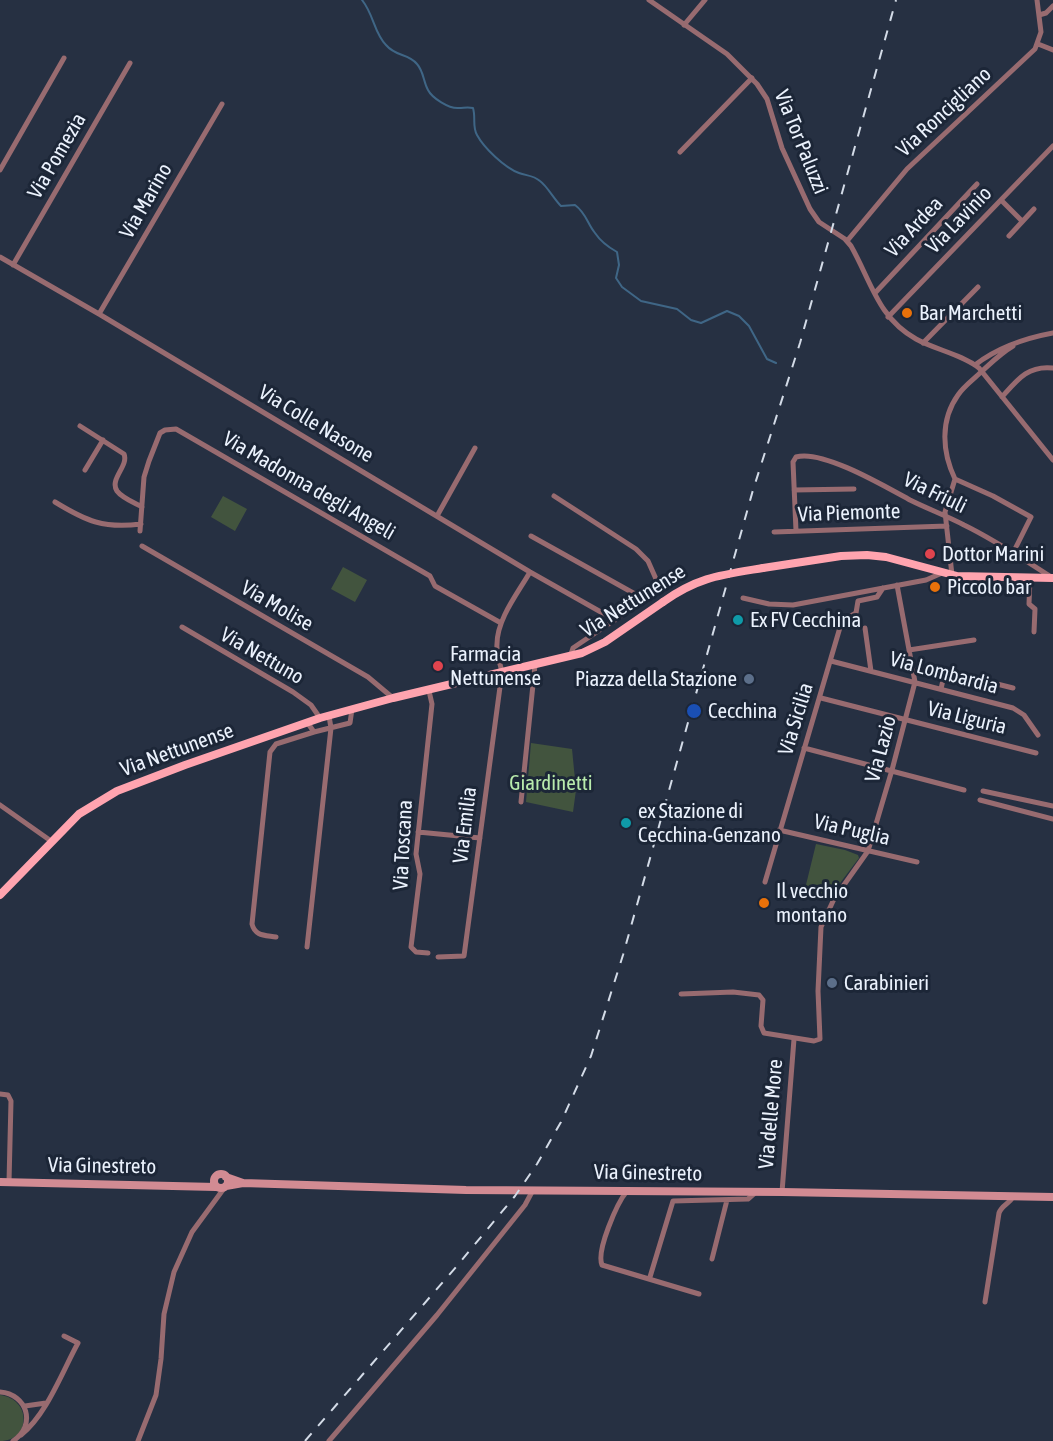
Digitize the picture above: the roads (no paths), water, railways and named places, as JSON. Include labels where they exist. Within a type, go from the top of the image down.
[{"type":"main road","name":"Via Nettunense","points":[[0,895],[83,810],[112,793],[308,722],[393,698],[570,657],[605,642],[686,586],[706,578],[863,555],[886,557],[952,575],[1053,578]]},
{"type":"street","name":"Via Tor Paluzzi","points":[[649,0],[732,57],[752,78],[767,99],[782,148],[810,209],[822,224],[848,241],[888,317],[923,343],[975,365],[1053,460]]},
{"type":"street","points":[[684,25],[705,0]]},
{"type":"street","points":[[1037,0],[1041,32],[1038,44],[1053,50]]},
{"type":"street","points":[[1040,15],[1053,6]]},
{"type":"street","name":"Via Roncigliano","points":[[848,241],[907,169],[953,124],[1020,65],[1038,44]]},
{"type":"street","points":[[0,170],[64,58]]},
{"type":"street","name":"Via Pomezia","points":[[13,265],[130,63]]},
{"type":"street","points":[[680,152],[752,78]]},
{"type":"street","name":"Via Marino","points":[[99,314],[222,104]]},
{"type":"street","name":"Via Lavinio","points":[[888,317],[1053,146]]},
{"type":"street","name":"Via Ardea","points":[[875,293],[977,184]]},
{"type":"street","points":[[1001,200],[1022,221]]},
{"type":"street","points":[[1010,236],[1034,209]]},
{"type":"street","name":"Via Colle Nasone","points":[[0,257],[530,572],[615,620]]},
{"type":"street","points":[[923,343],[978,287]]},
{"type":"street","points":[[975,365],[998,350],[1053,333]]},
{"type":"street","points":[[952,575],[945,517],[946,504],[955,479],[945,449],[947,420],[960,393],[1013,345]]},
{"type":"street","points":[[1002,397],[1026,372],[1040,368],[1053,368]]},
{"type":"street","points":[[80,426],[124,453],[126,462],[115,483],[116,490],[142,507]]},
{"type":"street","name":"Via Madonna degli Angeli","points":[[140,531],[145,472],[159,435],[165,430],[179,430],[430,576],[435,586],[501,623]]},
{"type":"street","points":[[85,470],[103,440]]},
{"type":"street","points":[[437,516],[475,448]]},
{"type":"street","name":"Via Friuli","points":[[795,490],[793,462],[796,457],[804,455],[836,463],[964,525],[1053,578]]},
{"type":"street","points":[[955,479],[1031,517],[1013,553]]},
{"type":"street","points":[[796,531],[795,490],[854,489]]},
{"type":"street","points":[[554,496],[636,549],[645,557],[656,579],[653,591],[573,648],[570,657]]},
{"type":"street","points":[[55,502],[96,524],[120,526],[141,524]]},
{"type":"street","points":[[936,513],[936,527]]},
{"type":"street","name":"Via Piemonte","points":[[774,532],[947,526]]},
{"type":"street","points":[[531,536],[644,599]]},
{"type":"street","name":"Via Molise","points":[[141,546],[368,677],[393,698]]},
{"type":"street","points":[[502,672],[496,647],[501,623],[530,572]]},
{"type":"street","points":[[743,598],[770,604],[793,605],[932,578],[942,573]]},
{"type":"street","points":[[1030,578],[1029,604],[1035,609],[1034,632]]},
{"type":"street","name":"Via Lazio","points":[[828,909],[868,851],[915,682],[897,585]]},
{"type":"street","name":"Via Sicilia","points":[[765,882],[842,622],[856,613],[858,601],[877,597],[883,588]]},
{"type":"street","name":"Via Nettuno","points":[[182,627],[293,692],[325,717]]},
{"type":"street","points":[[865,628],[871,671]]},
{"type":"street","points":[[909,650],[974,640]]},
{"type":"street","name":"Via Lombardia","points":[[831,661],[1016,709],[1024,715],[1038,735]]},
{"type":"street","points":[[521,802],[535,665]]},
{"type":"street","points":[[912,670],[940,669],[1013,688]]},
{"type":"street","points":[[941,689],[945,671]]},
{"type":"street","name":"Via Emilia","points":[[438,957],[464,956],[502,672]]},
{"type":"street","name":"Via Toscana","points":[[428,953],[416,952],[411,947],[420,874],[416,856],[418,832],[432,704],[429,691]]},
{"type":"street","name":"Via Liguria","points":[[820,698],[1036,753]]},
{"type":"street","points":[[276,937],[259,935],[252,924],[270,752],[276,744],[350,723],[352,709]]},
{"type":"street","points":[[307,947],[331,728],[325,717]]},
{"type":"street","points":[[308,722],[314,732]]},
{"type":"street","points":[[804,748],[964,790]]},
{"type":"street","points":[[983,790],[1053,806]]},
{"type":"street","points":[[981,800],[1053,819]]},
{"type":"street","points":[[0,805],[51,841]]},
{"type":"street","name":"Via Puglia","points":[[779,830],[917,862]]},
{"type":"street","points":[[418,832],[480,838]]},
{"type":"street","name":"Via delle More","points":[[681,994],[733,992],[759,995],[763,1000],[762,1032],[767,1035],[816,1041],[821,1037],[818,999],[820,934],[828,909]]},
{"type":"street","name":"Via delle More","points":[[782,1192],[794,1039]]},
{"type":"street","points":[[0,1094],[8,1095],[11,1100],[4,1182]]},
{"type":"street","name":"Via Ginestreto","points":[[4,1182],[204,1185],[243,1183],[361,1188],[1053,1197]]},
{"type":"street","points":[[138,1441],[156,1395],[164,1314],[172,1278],[183,1249],[213,1202],[222,1183]]},
{"type":"street","points":[[329,1441],[436,1315],[525,1204],[533,1190]]},
{"type":"street","points":[[627,1191],[619,1202],[610,1225],[600,1257],[602,1265],[699,1294]]},
{"type":"street","points":[[650,1277],[673,1201],[749,1199],[756,1192]]},
{"type":"street","points":[[984,1302],[999,1213],[1002,1206],[1010,1202],[1013,1197]]},
{"type":"street","points":[[712,1259],[726,1200]]},
{"type":"street","points":[[13,1441],[33,1424],[78,1343],[64,1336]]},
{"type":"street","points":[[0,1392],[16,1396],[24,1406],[27,1421],[21,1435]]},
{"type":"street","points":[[24,1406],[46,1403]]},
{"type":"waterway","points":[[362,0],[382,40],[390,49],[410,58],[417,64],[433,96],[450,107],[473,108],[477,135],[495,157],[513,170],[537,179],[561,206],[575,205],[582,211],[600,239],[617,252],[619,265],[616,278],[622,287],[641,301],[677,309],[691,320],[701,323],[727,311],[739,316],[749,326],[767,359],[776,363]]},
{"type":"railway","points":[[305,1441],[515,1196],[561,1122],[591,1056],[623,955],[753,490],[800,343],[896,0]]},
{"type":"place","name":"Bar Marchetti","points":[[907,313]]},
{"type":"place","name":"Dottor Marini","points":[[930,554]]},
{"type":"place","name":"Piccolo bar","points":[[935,587]]},
{"type":"place","name":"Ex FV Cecchina","points":[[738,620]]},
{"type":"place","name":"Farmacia Nettunense","points":[[438,666]]},
{"type":"place","name":"Piazza della Stazione","points":[[749,679]]},
{"type":"place","name":"Cecchina","points":[[694,711]]},
{"type":"place","name":"ex Stazione di Cecchina-Genzano","points":[[626,823]]},
{"type":"place","name":"Il vecchio montano","points":[[764,903]]},
{"type":"place","name":"Carabinieri","points":[[832,983]]},
{"type":"park label","name":"Giardinetti","points":[[551,783]]}]
